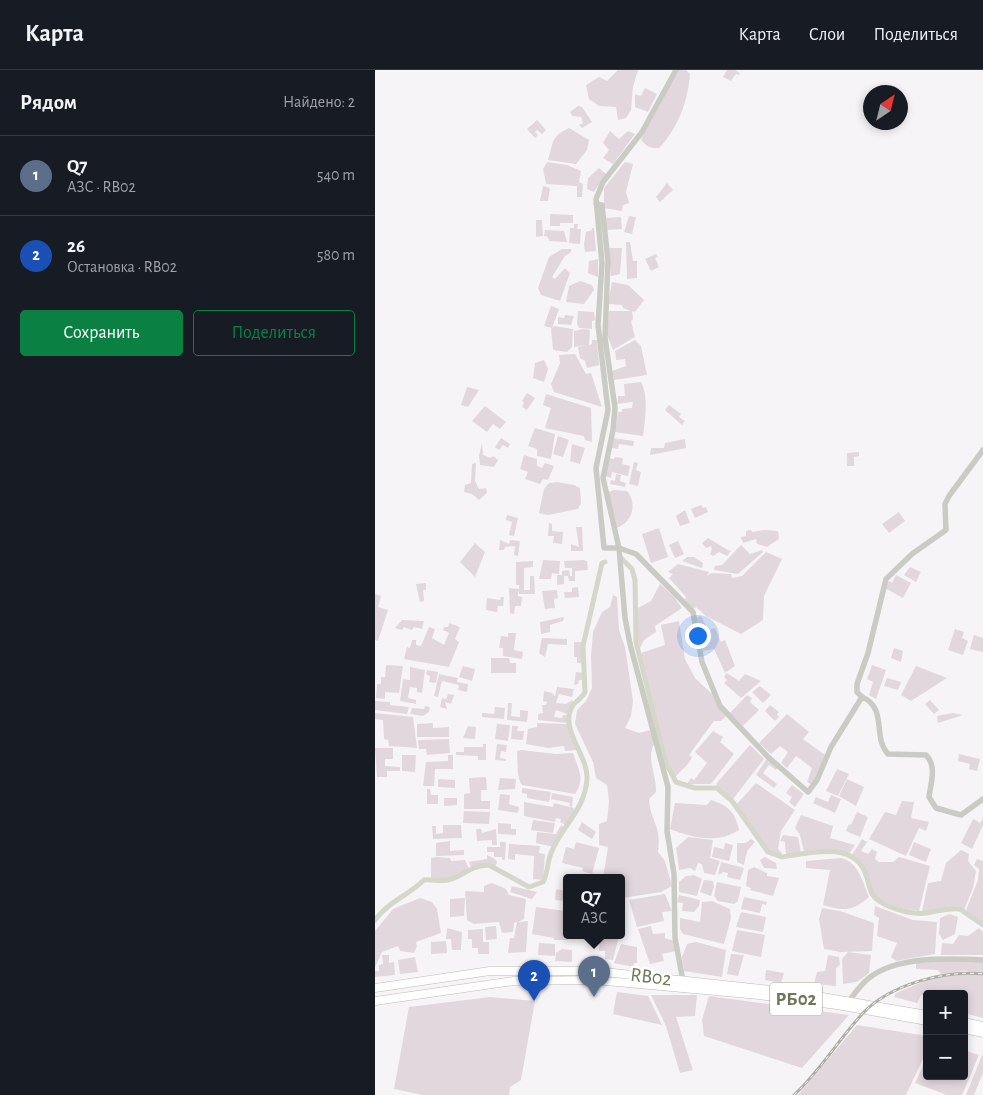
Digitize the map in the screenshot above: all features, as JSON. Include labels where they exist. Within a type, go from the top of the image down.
[{"type":"highway","name":"RB02","points":[[375,988],[511,969],[595,971],[849,1001],[923,1014]]},
{"type":"highway","name":"RB02","points":[[395,1000],[513,981],[586,980],[802,1000],[923,1020]]},
{"type":"highway","points":[[393,986],[395,1000]]},
{"type":"highway","name":"РБ02","points":[[375,1002],[395,1000]]},
{"type":"highway","points":[[968,1023],[983,1026]]},
{"type":"highway","points":[[968,1030],[983,1033]]},
{"type":"street","points":[[676,70],[642,132],[603,182],[597,195],[602,263],[598,325],[612,410],[613,430],[603,478],[619,548],[629,635],[668,787],[667,831],[674,874],[675,938],[683,980]]},
{"type":"street","points":[[612,410],[597,457],[596,481],[604,548],[619,548],[636,554],[693,612],[702,662],[720,706],[767,756],[808,792],[817,780],[831,747],[862,697]]},
{"type":"street","points":[[983,450],[945,504],[946,530],[912,554],[886,579],[868,653],[857,684],[857,692],[872,703],[878,713],[883,748],[888,754],[926,755],[930,759],[933,769],[929,796],[936,808],[961,815],[983,799]]},
{"type":"street","points":[[849,1001],[870,977],[895,965],[941,959],[983,960]]},
{"type":"shaded area","points":[[618,70],[638,70],[633,87],[631,110],[626,118],[618,120],[616,107],[599,106],[589,99],[586,85],[599,77],[607,81]]},
{"type":"shaded area","points":[[678,70],[686,70],[690,74],[681,114],[672,132],[659,148],[651,147],[644,144],[641,139]]},
{"type":"shaded area","points":[[727,70],[735,70],[740,73],[739,75],[736,74],[731,81],[723,77]]},
{"type":"shaded area","points":[[645,88],[657,94],[648,112],[635,107],[635,94],[641,96]]},
{"type":"shaded area","points":[[578,106],[582,107],[592,122],[582,128],[579,125],[583,123],[581,117],[572,116],[570,112]]},
{"type":"shaded area","points":[[537,120],[546,130],[542,134],[537,130],[535,132],[538,135],[535,138],[527,129]]},
{"type":"shaded area","points":[[569,128],[589,140],[587,150],[576,164],[548,160],[556,137]]},
{"type":"shaded area","points":[[610,131],[619,139],[628,131],[635,134],[613,164],[603,158],[609,150],[603,143]]},
{"type":"shaded area","points":[[547,162],[567,165],[581,171],[579,182],[583,184],[582,197],[577,197],[577,186],[546,184],[543,169]]},
{"type":"shaded area","points":[[625,162],[633,164],[626,192],[629,203],[623,205],[622,211],[604,208],[604,188]]},
{"type":"shaded area","points":[[599,168],[606,174],[594,192],[587,189],[588,178]]},
{"type":"shaded area","points":[[667,183],[673,190],[660,202],[656,197]]},
{"type":"shaded area","points":[[543,186],[550,188],[548,201],[540,201]]},
{"type":"shaded area","points":[[550,214],[573,215],[573,223],[560,223],[560,226],[550,226]]},
{"type":"shaded area","points":[[629,216],[636,217],[632,234],[624,232]]},
{"type":"shaded area","points":[[621,217],[622,229],[606,230],[605,218]]},
{"type":"shaded area","points":[[536,220],[542,220],[543,236],[536,237]]},
{"type":"shaded area","points":[[574,224],[578,224],[577,229],[581,229],[580,244],[569,243],[570,228],[574,228]]},
{"type":"shaded area","points":[[594,228],[596,251],[585,252],[586,232],[592,230]]},
{"type":"shaded area","points":[[545,230],[564,231],[567,242],[549,241],[548,237],[544,236]]},
{"type":"shaded area","points":[[626,242],[630,242],[633,261],[637,261],[637,278],[627,279]]},
{"type":"shaded area","points":[[609,248],[622,248],[620,274],[611,276]]},
{"type":"shaded area","points":[[562,249],[571,249],[571,252],[565,256],[552,277],[555,279],[565,268],[570,273],[560,301],[541,295],[538,288],[549,257]]},
{"type":"shaded area","points":[[656,254],[658,257],[655,258],[659,267],[651,271],[645,259]]},
{"type":"shaded area","points":[[598,259],[598,277],[588,273],[589,261]]},
{"type":"shaded area","points":[[580,281],[592,285],[594,290],[584,304],[566,302],[569,286]]},
{"type":"shaded area","points":[[612,282],[628,285],[644,300],[635,312],[632,311],[633,319],[631,321],[635,337],[613,350],[607,335],[609,311],[631,311],[623,308],[622,305],[608,304]]},
{"type":"shaded area","points":[[551,306],[559,309],[552,328],[544,326]]},
{"type":"shaded area","points":[[578,311],[594,312],[595,320],[592,321],[592,329],[579,328],[577,324]]},
{"type":"shaded area","points":[[565,315],[574,316],[571,325],[558,324],[558,317],[564,318]]},
{"type":"shaded area","points":[[554,326],[573,329],[572,347],[567,352],[553,350],[551,329]]},
{"type":"shaded area","points":[[590,330],[589,345],[592,344],[592,340],[597,340],[599,365],[587,368],[585,361],[580,358],[578,347],[586,345],[574,347],[574,331]]},
{"type":"shaded area","points":[[635,340],[641,346],[647,375],[614,380],[612,371],[626,366],[625,359],[616,360],[615,351]]},
{"type":"shaded area","points":[[575,354],[586,374],[591,373],[602,407],[554,392],[551,384],[560,363],[559,355]]},
{"type":"shaded area","points":[[544,360],[548,369],[544,382],[533,378],[535,363]]},
{"type":"shaded area","points":[[641,382],[646,401],[643,436],[615,432],[618,412],[622,412],[622,409],[632,408],[633,402],[617,404],[618,396],[625,396],[624,384]]},
{"type":"shaded area","points":[[467,387],[479,390],[468,407],[461,405]]},
{"type":"shaded area","points":[[527,393],[535,398],[527,410],[522,407],[524,403],[522,401]]},
{"type":"shaded area","points":[[546,394],[591,408],[592,442],[585,440],[584,436],[545,428],[551,408],[543,405]]},
{"type":"shaded area","points":[[669,405],[681,414],[679,417],[685,421],[682,425],[665,410]]},
{"type":"shaded area","points":[[485,406],[506,422],[500,429],[493,424],[487,432],[472,421]]},
{"type":"shaded area","points":[[535,428],[555,434],[551,459],[537,456],[537,449],[528,446]]},
{"type":"shaded area","points":[[558,436],[569,440],[563,457],[553,454]]},
{"type":"shaded area","points":[[501,438],[510,444],[508,448],[503,445],[499,450],[495,447]]},
{"type":"shaded area","points":[[613,438],[634,441],[633,446],[619,444],[618,449],[612,448]]},
{"type":"shaded area","points":[[685,439],[686,448],[650,455],[651,448],[664,448],[665,443]]},
{"type":"shaded area","points":[[482,443],[483,455],[491,458],[493,456],[498,460],[494,467],[480,465],[479,456]]},
{"type":"shaded area","points":[[572,444],[585,448],[580,464],[570,461]]},
{"type":"shaded area","points":[[859,452],[859,456],[854,457],[854,466],[847,466],[847,453]]},
{"type":"shaded area","points":[[524,455],[537,459],[537,466],[542,468],[545,463],[554,466],[548,480],[543,479],[540,484],[525,479],[528,472],[520,469]]},
{"type":"shaded area","points":[[615,457],[623,458],[622,464],[630,466],[628,476],[612,472],[611,478],[605,476],[609,458],[614,459]]},
{"type":"shaded area","points":[[634,462],[638,463],[636,470],[641,472],[638,486],[629,484]]},
{"type":"shaded area","points":[[476,463],[475,481],[479,489],[486,488],[487,493],[479,500],[472,494],[464,492],[465,485],[471,483],[472,464]]},
{"type":"shaded area","points":[[616,474],[621,475],[620,481],[626,483],[625,487],[610,484],[611,480],[615,481]]},
{"type":"shaded area","points":[[557,482],[580,488],[581,503],[578,509],[548,515],[539,513],[544,489],[549,483]]},
{"type":"shaded area","points":[[614,490],[627,491],[633,507],[626,522],[616,528],[608,492]]},
{"type":"shaded area","points":[[701,505],[703,508],[706,507],[708,512],[695,518],[691,509]]},
{"type":"shaded area","points":[[685,510],[690,523],[680,526],[676,516]]},
{"type":"shaded area","points":[[899,512],[905,521],[889,533],[882,524]]},
{"type":"shaded area","points":[[507,515],[518,518],[514,536],[509,535],[512,522],[506,520]]},
{"type":"shaded area","points":[[549,523],[552,524],[552,531],[563,532],[562,544],[553,543],[554,536],[548,536]]},
{"type":"shaded area","points":[[576,527],[582,527],[583,551],[571,551],[571,544],[579,547]]},
{"type":"shaded area","points":[[659,528],[668,557],[651,563],[642,534]]},
{"type":"shaded area","points":[[751,530],[752,532],[764,530],[778,531],[779,539],[767,547],[757,544],[756,539],[743,543],[741,537],[746,536],[746,531]]},
{"type":"shaded area","points":[[708,538],[731,551],[727,556],[719,552],[713,556],[710,554],[711,546],[706,548],[702,543]]},
{"type":"shaded area","points":[[500,540],[509,544],[510,540],[520,541],[518,556],[514,555],[515,546],[499,550]]},
{"type":"shaded area","points":[[678,541],[684,554],[675,558],[669,545]]},
{"type":"shaded area","points":[[475,543],[485,552],[475,577],[460,562]]},
{"type":"shaded area","points":[[741,545],[750,554],[762,550],[763,552],[738,574],[714,570],[715,566],[722,565]]},
{"type":"shaded area","points":[[766,552],[782,559],[764,596],[763,620],[741,634],[706,616],[696,607],[693,609],[684,601],[686,597],[669,578],[673,574],[668,572],[678,564],[709,572],[707,576],[711,573],[731,574],[732,578],[742,576]]},
{"type":"shaded area","points":[[687,557],[694,557],[703,563],[702,568],[682,561]]},
{"type":"shaded area","points":[[543,560],[560,561],[559,574],[552,573],[551,579],[539,579]]},
{"type":"shaded area","points":[[533,561],[533,567],[524,568],[524,590],[530,590],[530,576],[534,576],[535,594],[519,594],[518,590],[518,596],[522,597],[521,606],[515,606],[514,614],[510,613],[509,588],[519,589],[519,585],[516,585],[516,562]]},
{"type":"shaded area","points":[[564,561],[587,561],[588,570],[575,571],[575,581],[569,581],[568,576],[572,576],[572,568],[565,568]]},
{"type":"shaded area","points":[[910,567],[921,572],[916,582],[904,575]]},
{"type":"shaded area","points":[[569,570],[570,576],[564,576],[564,584],[557,585],[557,575],[562,575],[562,571]]},
{"type":"shaded area","points":[[896,575],[911,583],[903,598],[885,588],[889,581],[892,583]]},
{"type":"shaded area","points":[[426,583],[426,590],[423,590],[424,601],[420,602],[416,584]]},
{"type":"shaded area","points":[[660,584],[674,597],[682,608],[655,626],[656,632],[644,640],[640,648],[637,634],[638,608],[651,601]]},
{"type":"shaded area","points":[[578,587],[579,597],[565,598],[564,592],[572,592],[572,588]]},
{"type":"shaded area","points":[[557,590],[558,598],[554,599],[555,608],[545,609],[542,591]]},
{"type":"shaded area","points":[[375,594],[381,596],[378,607],[388,610],[378,641],[375,640]]},
{"type":"shaded area","points":[[613,595],[617,597],[619,630],[625,647],[633,701],[631,716],[625,728],[639,733],[651,730],[654,744],[651,761],[656,792],[649,799],[651,813],[657,829],[658,852],[665,861],[672,886],[661,892],[625,898],[625,874],[604,874],[608,847],[599,845],[599,824],[607,821],[609,801],[607,785],[596,778],[593,762],[575,724],[577,710],[586,701],[592,688],[591,656],[593,632],[602,612],[610,607]]},
{"type":"shaded area","points":[[501,597],[504,597],[503,606],[498,606],[497,612],[486,610],[487,598],[500,600]]},
{"type":"shaded area","points":[[701,616],[708,630],[715,628],[721,642],[725,640],[735,666],[725,673],[714,649],[703,651],[696,618]]},
{"type":"shaded area","points":[[564,617],[563,621],[550,625],[550,632],[541,634],[540,622]]},
{"type":"shaded area","points":[[402,620],[424,621],[422,629],[414,627],[412,630],[404,627],[402,630],[395,628]]},
{"type":"shaded area","points":[[679,621],[685,659],[695,678],[712,694],[727,715],[721,721],[714,721],[689,755],[692,757],[689,763],[675,778],[668,762],[641,653],[665,645],[661,625]]},
{"type":"shaded area","points":[[449,623],[460,627],[455,639],[459,642],[449,667],[404,659],[407,647],[410,648],[412,640],[416,640],[416,645],[421,646],[429,627],[435,629],[432,638],[444,645],[449,633],[443,630],[444,627],[448,627]]},
{"type":"shaded area","points":[[955,629],[964,632],[962,638],[968,641],[963,655],[948,650]]},
{"type":"shaded area","points":[[508,633],[516,633],[514,650],[523,652],[522,659],[503,656],[503,648],[499,648],[501,636],[508,637]]},
{"type":"shaded area","points":[[974,635],[983,638],[983,652],[970,649]]},
{"type":"shaded area","points":[[542,638],[567,639],[567,645],[548,644],[545,657],[539,653]]},
{"type":"shaded area","points":[[574,642],[583,642],[583,663],[577,663],[577,657],[574,657]]},
{"type":"shaded area","points":[[894,648],[903,651],[901,662],[891,658]]},
{"type":"shaded area","points":[[491,658],[509,658],[510,663],[516,663],[516,673],[491,673]]},
{"type":"shaded area","points":[[386,665],[403,666],[399,693],[385,692],[385,699],[376,698],[377,684],[381,684],[381,677],[385,677]]},
{"type":"shaded area","points":[[872,665],[886,670],[876,699],[869,695],[873,682],[867,679]]},
{"type":"shaded area","points":[[463,666],[475,669],[472,681],[459,677]]},
{"type":"shaded area","points":[[916,666],[947,678],[911,701],[901,695]]},
{"type":"shaded area","points":[[410,667],[425,670],[422,693],[417,692],[417,688],[410,687],[408,698],[416,700],[416,704],[400,701],[403,679],[410,680]]},
{"type":"shaded area","points":[[427,670],[438,672],[436,683],[429,682],[430,676],[426,674]]},
{"type":"shaded area","points":[[576,672],[584,673],[585,688],[583,688],[582,680],[579,680],[578,684],[574,685]]},
{"type":"shaded area","points":[[727,673],[739,681],[745,674],[761,681],[741,698],[724,683],[727,680],[724,677]]},
{"type":"shaded area","points":[[439,674],[458,678],[457,682],[468,684],[467,692],[458,690],[459,685],[442,681],[438,697],[434,696]]},
{"type":"shaded area","points":[[887,678],[901,682],[898,690],[884,686]]},
{"type":"shaded area","points":[[760,686],[771,695],[763,703],[752,692]]},
{"type":"shaded area","points":[[557,687],[574,689],[572,697],[559,694],[556,703],[566,704],[572,700],[573,703],[567,714],[556,710],[554,717],[562,718],[563,715],[567,715],[567,723],[538,720],[538,714],[543,713],[542,705],[546,705],[547,702],[543,701],[544,691],[555,696]]},
{"type":"shaded area","points":[[448,694],[454,695],[451,704],[445,702],[447,709],[440,707],[442,698],[446,699]]},
{"type":"shaded area","points":[[747,695],[752,698],[750,702],[759,710],[743,726],[730,713]]},
{"type":"shaded area","points":[[930,700],[939,710],[934,714],[925,704]]},
{"type":"shaded area","points":[[375,701],[390,702],[390,705],[409,707],[407,714],[375,710]]},
{"type":"shaded area","points":[[508,703],[512,703],[511,716],[520,717],[520,710],[528,711],[527,722],[507,720]]},
{"type":"shaded area","points":[[770,705],[779,712],[777,714],[779,717],[775,721],[765,711]]},
{"type":"shaded area","points":[[425,706],[430,707],[429,712],[423,716],[410,714],[412,708],[424,709]]},
{"type":"shaded area","points":[[495,707],[505,708],[504,719],[482,717],[482,713],[494,714]]},
{"type":"shaded area","points":[[375,713],[413,717],[417,748],[389,746],[388,740],[384,739],[383,720],[375,719]]},
{"type":"shaded area","points":[[953,713],[963,715],[938,723],[937,716]]},
{"type":"shaded area","points":[[787,714],[809,732],[803,739],[825,755],[812,785],[807,782],[812,768],[796,756],[787,768],[781,763],[788,752],[780,746],[771,754],[759,743]]},
{"type":"shaded area","points":[[433,723],[433,728],[449,727],[449,737],[417,737],[417,724]]},
{"type":"shaded area","points":[[537,723],[567,724],[577,750],[565,751],[564,746],[548,748],[526,744],[528,729],[537,727]]},
{"type":"shaded area","points":[[497,724],[510,725],[508,741],[495,739]]},
{"type":"shaded area","points":[[468,726],[476,727],[475,739],[463,738]]},
{"type":"shaded area","points":[[512,726],[518,726],[517,731],[524,731],[523,740],[511,739]]},
{"type":"shaded area","points":[[713,731],[723,737],[720,742],[734,754],[711,784],[687,784],[691,778],[694,780],[707,763],[695,752]]},
{"type":"shaded area","points":[[449,739],[450,753],[427,755],[426,749],[419,749],[418,740]]},
{"type":"shaded area","points":[[483,744],[486,744],[486,760],[478,760],[478,756],[456,755],[456,752],[464,752],[464,747],[483,747]]},
{"type":"shaded area","points":[[497,744],[507,745],[506,752],[501,751],[500,758],[506,759],[506,761],[495,760]]},
{"type":"shaded area","points":[[750,745],[764,759],[733,799],[716,784]]},
{"type":"shaded area","points":[[375,748],[393,748],[393,759],[385,759],[385,766],[400,767],[400,771],[387,771],[387,777],[377,777]]},
{"type":"shaded area","points":[[517,751],[556,754],[573,753],[581,778],[575,794],[522,785],[518,774]]},
{"type":"shaded area","points":[[959,754],[980,759],[977,771],[969,769],[970,764],[958,761]]},
{"type":"shaded area","points":[[402,755],[416,755],[415,772],[402,771]]},
{"type":"shaded area","points":[[448,755],[453,755],[453,769],[435,769],[434,786],[423,786],[426,762],[448,761]]},
{"type":"shaded area","points":[[767,758],[778,766],[776,770],[769,765],[763,773],[777,784],[774,788],[756,775]]},
{"type":"shaded area","points":[[837,769],[849,774],[838,796],[826,791]]},
{"type":"shaded area","points":[[486,777],[487,790],[481,790],[481,801],[490,801],[490,809],[464,809],[464,794],[470,793],[469,778]]},
{"type":"shaded area","points":[[500,778],[516,779],[515,789],[498,790]]},
{"type":"shaded area","points":[[438,779],[455,780],[455,788],[438,787]]},
{"type":"shaded area","points":[[847,779],[864,787],[856,806],[839,796]]},
{"type":"shaded area","points":[[756,783],[795,810],[781,831],[778,849],[782,853],[780,856],[768,852],[737,804]]},
{"type":"shaded area","points":[[792,785],[804,794],[795,807],[789,802],[792,797],[786,793]]},
{"type":"shaded area","points":[[522,788],[551,792],[549,802],[527,798],[527,794],[522,793]]},
{"type":"shaded area","points":[[427,789],[430,789],[431,795],[438,795],[438,804],[427,804]]},
{"type":"shaded area","points":[[552,793],[573,797],[572,807],[569,806],[570,803],[551,799]]},
{"type":"shaded area","points":[[500,794],[510,795],[509,804],[519,807],[518,813],[498,810]]},
{"type":"shaded area","points":[[831,795],[841,799],[835,813],[813,803],[816,797],[828,802]]},
{"type":"shaded area","points":[[444,798],[457,798],[457,805],[444,806]]},
{"type":"shaded area","points":[[711,800],[730,810],[739,830],[723,837],[705,838],[670,829],[675,803],[707,805]]},
{"type":"shaded area","points":[[902,801],[914,802],[911,818],[929,822],[926,831],[919,828],[906,856],[869,839],[885,812],[896,815]]},
{"type":"shaded area","points":[[524,802],[553,807],[554,803],[574,808],[574,814],[566,825],[560,822],[561,819],[556,818],[555,822],[524,816]]},
{"type":"shaded area","points":[[464,811],[490,812],[489,824],[463,823]]},
{"type":"shaded area","points":[[857,812],[868,817],[860,837],[846,831]]},
{"type":"shaded area","points":[[801,815],[833,826],[830,838],[855,845],[849,854],[829,850],[804,852],[800,835],[795,828]]},
{"type":"shaded area","points":[[983,818],[983,825],[972,849],[961,843],[973,819],[980,823]]},
{"type":"shaded area","points":[[533,820],[555,823],[553,833],[531,830]]},
{"type":"shaded area","points":[[582,822],[596,832],[592,839],[578,830]]},
{"type":"shaded area","points":[[498,823],[511,824],[511,829],[516,829],[516,835],[498,834]]},
{"type":"shaded area","points":[[443,825],[461,825],[462,838],[433,839],[432,826],[436,826],[436,834],[443,833]]},
{"type":"shaded area","points":[[561,825],[565,828],[554,847],[536,843],[537,832],[556,834]]},
{"type":"shaded area","points":[[476,829],[481,829],[482,833],[496,829],[497,845],[492,845],[492,840],[477,841]]},
{"type":"shaded area","points":[[783,835],[798,837],[801,853],[786,855],[785,842],[780,841]]},
{"type":"shaded area","points":[[688,837],[713,840],[710,858],[720,861],[715,875],[704,873],[702,864],[698,863],[695,871],[690,868],[679,870],[676,848]]},
{"type":"shaded area","points":[[751,839],[755,842],[747,851],[744,865],[737,862],[737,843],[746,843]]},
{"type":"shaded area","points":[[862,839],[867,842],[861,851],[868,854],[872,849],[877,852],[875,859],[879,862],[893,862],[899,857],[930,866],[919,911],[893,906],[876,897],[862,865],[852,855]]},
{"type":"shaded area","points":[[450,841],[450,851],[464,850],[464,855],[436,856],[436,843]]},
{"type":"shaded area","points":[[500,842],[506,842],[505,860],[502,860],[502,857],[494,857],[494,852],[487,852],[487,847],[500,847]]},
{"type":"shaded area","points":[[576,842],[599,848],[592,874],[582,871],[583,868],[562,863],[566,847],[574,849]]},
{"type":"shaded area","points":[[914,842],[931,849],[926,862],[909,855]]},
{"type":"shaded area","points":[[725,843],[733,845],[729,861],[712,857],[714,847],[724,849]]},
{"type":"shaded area","points":[[509,844],[540,846],[539,853],[545,854],[543,880],[533,879],[534,856],[515,854],[515,860],[508,859]]},
{"type":"shaded area","points":[[961,850],[969,854],[968,861],[976,871],[973,888],[964,910],[951,907],[922,912],[928,883],[941,881],[946,863]]},
{"type":"shaded area","points":[[487,855],[497,862],[495,867],[489,864],[471,867],[469,862],[487,859]]},
{"type":"shaded area","points":[[765,857],[776,863],[777,869],[764,868],[760,860]]},
{"type":"shaded area","points":[[431,858],[450,858],[451,861],[465,860],[469,869],[445,881],[435,880],[431,878]]},
{"type":"shaded area","points":[[841,858],[852,863],[856,868],[869,897],[853,908],[848,909],[823,905],[830,870],[806,868],[806,861]]},
{"type":"shaded area","points":[[977,859],[983,861],[983,923],[966,910],[978,880],[979,869],[974,865]]},
{"type":"shaded area","points":[[721,862],[744,868],[740,880],[727,877],[728,873],[718,874]]},
{"type":"shaded area","points":[[754,867],[767,873],[767,876],[779,878],[773,896],[750,890],[751,888],[746,886],[748,870]]},
{"type":"shaded area","points":[[694,875],[702,879],[697,896],[679,892],[679,882],[686,876]]},
{"type":"shaded area","points":[[704,880],[713,881],[714,887],[711,896],[700,892]]},
{"type":"shaded area","points":[[717,882],[741,887],[738,901],[734,904],[718,901],[714,896]]},
{"type":"shaded area","points":[[492,883],[506,889],[509,895],[526,899],[524,919],[518,922],[528,921],[526,952],[508,953],[510,938],[514,938],[517,922],[514,923],[513,932],[502,933],[499,922],[474,924],[467,920],[465,891],[484,892],[484,886]]},
{"type":"shaded area","points":[[512,886],[537,892],[532,899],[510,892]]},
{"type":"shaded area","points":[[556,889],[563,890],[563,901],[555,900]]},
{"type":"shaded area","points":[[665,894],[672,911],[662,912],[664,921],[637,927],[629,900]]},
{"type":"shaded area","points":[[679,895],[700,900],[699,906],[694,912],[682,911],[683,903],[677,902]]},
{"type":"shaded area","points":[[744,897],[767,902],[766,905],[762,904],[760,913],[741,909]]},
{"type":"shaded area","points":[[420,898],[432,902],[437,909],[441,933],[416,942],[417,946],[414,953],[400,951],[398,946],[382,952],[375,967],[375,931],[393,909]]},
{"type":"shaded area","points":[[465,898],[464,916],[450,917],[450,899]]},
{"type":"shaded area","points":[[712,901],[730,909],[731,918],[724,944],[683,934],[680,929],[680,918],[700,922],[702,902]]},
{"type":"shaded area","points":[[875,906],[913,920],[937,922],[935,954],[896,961],[891,957],[897,943],[877,936],[879,918],[874,915]]},
{"type":"shaded area","points":[[536,907],[563,911],[563,939],[568,940],[554,940],[554,938],[532,934]]},
{"type":"shaded area","points":[[822,908],[840,911],[874,923],[872,951],[841,952],[824,949],[819,919]]},
{"type":"shaded area","points":[[741,912],[766,917],[763,932],[736,927]]},
{"type":"shaded area","points":[[950,914],[958,917],[955,934],[943,940],[939,934],[940,918]]},
{"type":"shaded area","points":[[496,926],[497,939],[486,940],[485,927]]},
{"type":"shaded area","points":[[651,926],[653,934],[665,933],[665,938],[674,941],[676,951],[662,954],[664,961],[650,964],[638,929]]},
{"type":"shaded area","points":[[447,928],[462,932],[461,950],[452,950],[451,939],[446,939]]},
{"type":"shaded area","points":[[979,928],[983,932],[983,955],[941,955],[942,943],[953,944],[959,935],[968,936]]},
{"type":"shaded area","points":[[483,929],[483,942],[489,942],[489,954],[478,954],[478,948],[472,948],[472,939],[468,939],[468,930]]},
{"type":"shaded area","points":[[737,930],[765,935],[761,957],[732,951]]},
{"type":"shaded area","points":[[600,939],[618,939],[613,960],[605,959],[605,951],[599,951]]},
{"type":"shaded area","points":[[446,941],[447,953],[431,954],[431,942]]},
{"type":"shaded area","points":[[696,942],[726,950],[722,977],[684,971],[682,957],[687,944]]},
{"type":"shaded area","points":[[539,943],[555,944],[555,956],[538,955]]},
{"type":"shaded area","points":[[621,944],[637,947],[637,963],[634,963],[634,967],[614,963]]},
{"type":"shaded area","points":[[562,949],[572,950],[572,962],[555,961],[556,953]]},
{"type":"shaded area","points":[[848,952],[871,955],[869,973],[857,982],[843,984],[842,959]]},
{"type":"shaded area","points":[[731,954],[744,955],[738,976],[727,974]]},
{"type":"shaded area","points":[[382,955],[389,955],[389,963],[394,962],[395,975],[375,977],[375,971],[379,971],[379,965],[383,964]]},
{"type":"shaded area","points":[[828,955],[839,957],[840,965],[836,968],[836,986],[814,984],[817,972],[825,971]]},
{"type":"shaded area","points":[[415,957],[418,972],[400,974],[398,960]]},
{"type":"shaded area","points":[[955,960],[983,961],[983,973],[966,971],[941,974],[938,970],[916,969],[916,963]]},
{"type":"shaded area","points":[[766,970],[784,973],[781,983],[765,980]]},
{"type":"shaded area","points":[[964,973],[983,975],[983,1018],[968,1014],[968,990],[923,990],[923,995],[921,995],[917,1003],[894,997],[896,993],[932,978]]},
{"type":"shaded area","points":[[617,992],[648,996],[662,1025],[613,1014]]},
{"type":"shaded area","points":[[651,995],[697,995],[695,1016],[676,1017],[693,1070],[680,1073],[666,1026]]},
{"type":"shaded area","points":[[709,996],[849,1015],[802,1068],[704,1036],[702,1020]]},
{"type":"shaded area","points":[[490,997],[535,1001],[521,1080],[510,1087],[509,1095],[423,1095],[394,1089],[409,1007]]},
{"type":"shaded area","points":[[857,1025],[923,1035],[923,1059],[906,1095],[798,1095]]},
{"type":"shaded area","points":[[968,1051],[979,1055],[962,1095],[947,1095],[915,1083],[923,1066],[923,1080],[968,1080]]},
{"type":"shaded area","points":[[983,1053],[983,1073],[974,1095],[966,1095]]},
{"type":"waterway","points":[[622,559],[632,569],[635,580],[636,642],[666,763],[676,782],[695,788],[717,788],[732,801],[768,852],[782,857],[830,851],[841,853],[852,857],[860,864],[873,896],[884,904],[902,911],[915,913],[960,909],[983,925]]},
{"type":"waterway","points":[[375,920],[392,903],[424,880],[448,880],[476,867],[489,865],[529,887],[543,882],[555,844],[578,808],[586,789],[587,778],[584,761],[572,735],[569,717],[572,707],[585,692],[583,646],[602,563],[605,562]]},
{"type":"railway","points":[[794,1095],[812,1076],[863,1013],[888,994],[919,981],[936,977],[952,974],[983,974]]},
{"type":"place","name":"Q7","points":[[594,997]]},
{"type":"place","name":"26","points":[[534,1001]]}]
